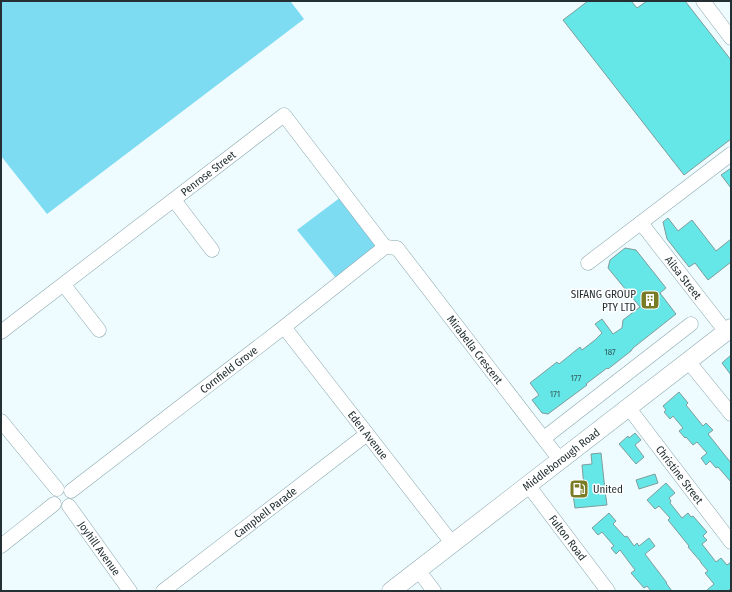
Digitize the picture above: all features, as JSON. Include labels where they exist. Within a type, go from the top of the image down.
[{"type":"main road","name":"Middleborough Road","points":[[391,591],[728,330]]},
{"type":"street","points":[[703,1],[731,38]]},
{"type":"street","name":"Penrose Street","points":[[1,332],[284,115],[385,247]]},
{"type":"street","points":[[588,263],[731,154]]},
{"type":"street","points":[[174,200],[212,250]]},
{"type":"street","name":"Ailsa Street","points":[[641,223],[728,330]]},
{"type":"street","name":"Cornfield Grove","points":[[64,490],[284,328],[385,247]]},
{"type":"street","name":"Mirabella Crescent","points":[[385,247],[397,248],[560,460]]},
{"type":"street","points":[[64,285],[99,330]]},
{"type":"street","points":[[544,438],[691,324]]},
{"type":"street","name":"Eden Avenue","points":[[284,328],[452,544]]},
{"type":"street","points":[[688,361],[730,410]]},
{"type":"street","name":"Christine Street","points":[[628,408],[731,542]]},
{"type":"street","points":[[1,421],[64,490],[72,495],[72,503],[66,508],[60,508],[52,501],[52,496],[54,492],[64,490]]},
{"type":"street","name":"Campbell Parade","points":[[163,591],[367,434]]},
{"type":"street","name":"Fulton Road","points":[[528,485],[608,591]]},
{"type":"street","points":[[1,546],[54,504]]},
{"type":"street","name":"Joyhill Avenue","points":[[69,506],[130,591]]},
{"type":"street","points":[[418,570],[434,591]]},
{"type":"shaded area","points":[[1,1],[292,1],[291,2],[304,19],[47,214],[1,156]]},
{"type":"shaded area","points":[[345,194],[385,247],[340,283],[297,230]]},
{"type":"building","points":[[588,1],[631,1],[637,8],[647,1],[685,1],[731,60],[731,139],[684,175],[563,20]]},
{"type":"building","points":[[731,168],[731,188],[721,175]]},
{"type":"building","points":[[668,218],[678,231],[692,220],[716,251],[731,239],[731,262],[708,280],[695,263],[689,267],[667,239],[663,222]]},
{"type":"building","points":[[625,248],[636,250],[666,288],[660,293],[676,314],[608,369],[607,368],[548,414],[542,413],[532,400],[539,395],[530,383],[557,362],[559,364],[580,347],[582,350],[595,340],[602,333],[595,324],[602,319],[613,334],[622,328],[623,320],[640,307],[608,268],[610,260]]},
{"type":"building","points":[[731,355],[731,375],[722,363]]},
{"type":"building","points":[[679,392],[688,403],[686,405],[703,426],[706,423],[713,430],[708,434],[731,463],[731,482],[718,467],[716,468],[710,461],[706,465],[701,458],[707,453],[697,442],[693,445],[686,437],[685,438],[679,431],[683,428],[673,416],[670,419],[664,412],[666,410],[663,406]]},
{"type":"building","points":[[635,433],[641,440],[635,445],[644,457],[636,464],[619,444],[628,436],[629,438]]},
{"type":"building","points":[[601,453],[605,490],[603,491],[605,491],[607,505],[575,508],[572,488],[584,487],[582,465],[592,464],[591,454]]},
{"type":"building","points":[[655,474],[658,483],[639,489],[636,480]]},
{"type":"building","points":[[666,483],[675,493],[669,498],[671,501],[670,503],[682,518],[688,513],[691,517],[693,516],[707,532],[703,536],[707,540],[702,544],[716,562],[721,558],[727,565],[731,562],[731,588],[728,591],[706,591],[714,584],[705,573],[708,571],[668,520],[670,518],[659,506],[655,509],[647,500]]},
{"type":"building","points":[[609,513],[616,521],[613,524],[625,537],[627,536],[634,546],[637,543],[639,546],[649,538],[655,546],[645,554],[672,591],[651,591],[647,586],[644,588],[631,573],[635,570],[620,550],[616,554],[611,548],[614,546],[602,532],[598,535],[592,528]]},
{"type":"place","name":"SIFANG GROUP PTY LTD","points":[[650,300]]},
{"type":"place","name":"United","points":[[579,489]]}]
